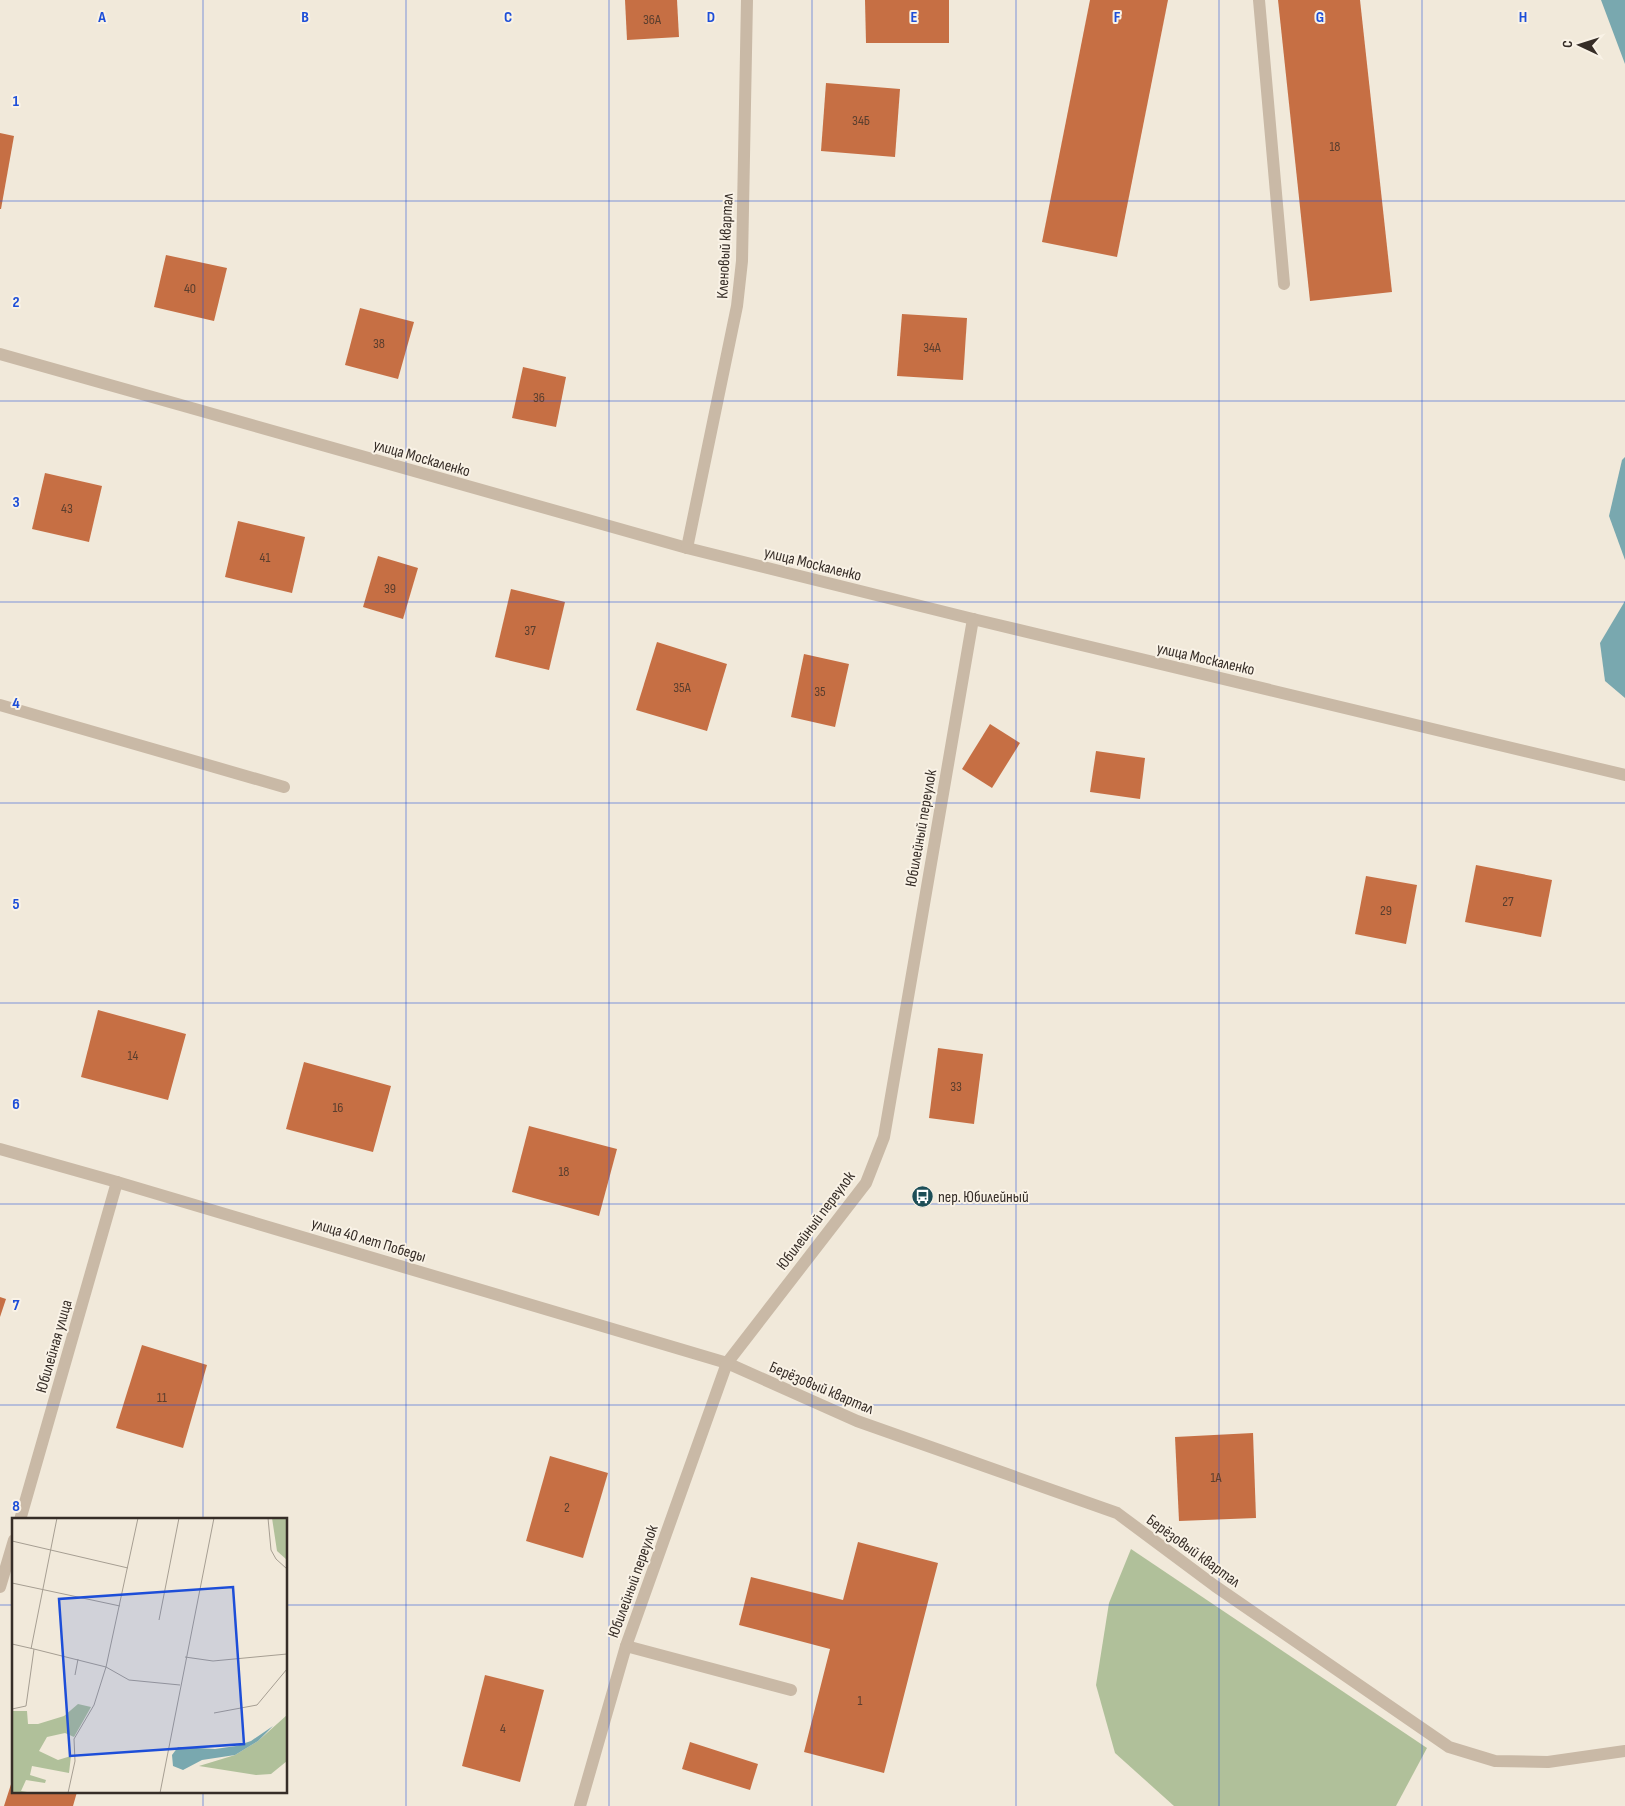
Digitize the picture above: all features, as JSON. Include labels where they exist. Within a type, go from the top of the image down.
[{"type":"street","name":"Кленовый квартал","points":[[687,548],[737,306],[742,261],[747,0]]},
{"type":"street","points":[[1259,0],[1284,284]]},
{"type":"street","name":"улица Москаленко","points":[[0,354],[687,548],[973,619],[1625,775]]},
{"type":"street","name":"Юбилейный переулок","points":[[580,1806],[626,1646],[727,1363],[866,1183],[884,1137],[973,619]]},
{"type":"street","points":[[0,705],[284,787]]},
{"type":"street","name":"улица 40 лет Победы","points":[[0,1149],[727,1363]]},
{"type":"street","name":"Юбилейная улица","points":[[21,1518],[117,1182]]},
{"type":"street","name":"Берёзовый квартал","points":[[727,1363],[857,1421],[1117,1513],[1215,1586],[1449,1747],[1495,1761],[1513,1762],[1548,1762],[1625,1751]]},
{"type":"street","points":[[0,1587],[12,1547]]},
{"type":"street","points":[[626,1646],[791,1690]]},
{"type":"green space","points":[[1131,1549],[1427,1748],[1396,1806],[1174,1806],[1115,1753],[1096,1685],[1109,1603]]},
{"type":"water","points":[[1601,0],[1625,0],[1625,64]]},
{"type":"water","points":[[1625,457],[1625,560],[1609,516],[1622,460]]},
{"type":"water","points":[[1625,601],[1625,698],[1605,681],[1600,643]]},
{"type":"building","points":[[625,0],[677,0],[679,37],[627,40]]},
{"type":"building","points":[[865,0],[949,0],[949,43],[866,43]]},
{"type":"building","points":[[1090,0],[1168,0],[1117,257],[1042,242]]},
{"type":"building","points":[[1278,0],[1360,0],[1392,292],[1310,301]]},
{"type":"building","points":[[826,83],[900,89],[895,157],[821,151]]},
{"type":"building","points":[[0,133],[14,136],[1,209],[0,209]]},
{"type":"building","points":[[166,255],[227,268],[214,321],[154,307]]},
{"type":"building","points":[[360,308],[414,322],[398,379],[345,365]]},
{"type":"building","points":[[902,314],[967,318],[963,380],[897,376]]},
{"type":"building","points":[[523,367],[566,377],[556,427],[512,418]]},
{"type":"building","points":[[45,473],[102,486],[89,542],[32,529]]},
{"type":"building","points":[[238,521],[305,537],[292,593],[225,577]]},
{"type":"building","points":[[378,556],[418,568],[403,619],[363,607]]},
{"type":"building","points":[[511,589],[565,602],[549,670],[495,657]]},
{"type":"building","points":[[657,642],[727,664],[707,731],[636,710]]},
{"type":"building","points":[[804,654],[849,664],[835,727],[791,717]]},
{"type":"building","points":[[990,724],[1020,743],[992,788],[962,769]]},
{"type":"building","points":[[1096,751],[1145,758],[1140,799],[1090,792]]},
{"type":"building","points":[[1476,865],[1552,880],[1541,937],[1465,922]]},
{"type":"building","points":[[1366,876],[1417,885],[1406,944],[1355,934]]},
{"type":"building","points":[[98,1010],[186,1034],[168,1100],[81,1077]]},
{"type":"building","points":[[938,1048],[983,1054],[974,1124],[929,1118]]},
{"type":"building","points":[[304,1062],[391,1086],[373,1152],[286,1129]]},
{"type":"building","points":[[529,1126],[617,1149],[599,1216],[512,1192]]},
{"type":"building","points":[[0,1297],[6,1299],[0,1317]]},
{"type":"building","points":[[142,1345],[207,1365],[183,1448],[116,1428]]},
{"type":"building","points":[[1253,1433],[1256,1518],[1179,1521],[1175,1437]]},
{"type":"building","points":[[550,1456],[608,1473],[583,1558],[526,1541]]},
{"type":"building","points":[[858,1542],[938,1563],[884,1773],[804,1752],[830,1649],[739,1625],[751,1577],[843,1600]]},
{"type":"building","points":[[485,1675],[544,1690],[520,1782],[462,1766]]},
{"type":"building","points":[[690,1742],[758,1764],[750,1790],[682,1769]]},
{"type":"building","points":[[12,1781],[12,1794],[76,1794],[73,1806],[4,1806]]},
{"type":"place","name":"пер. Юбилейный","points":[[922,1196]]}]
